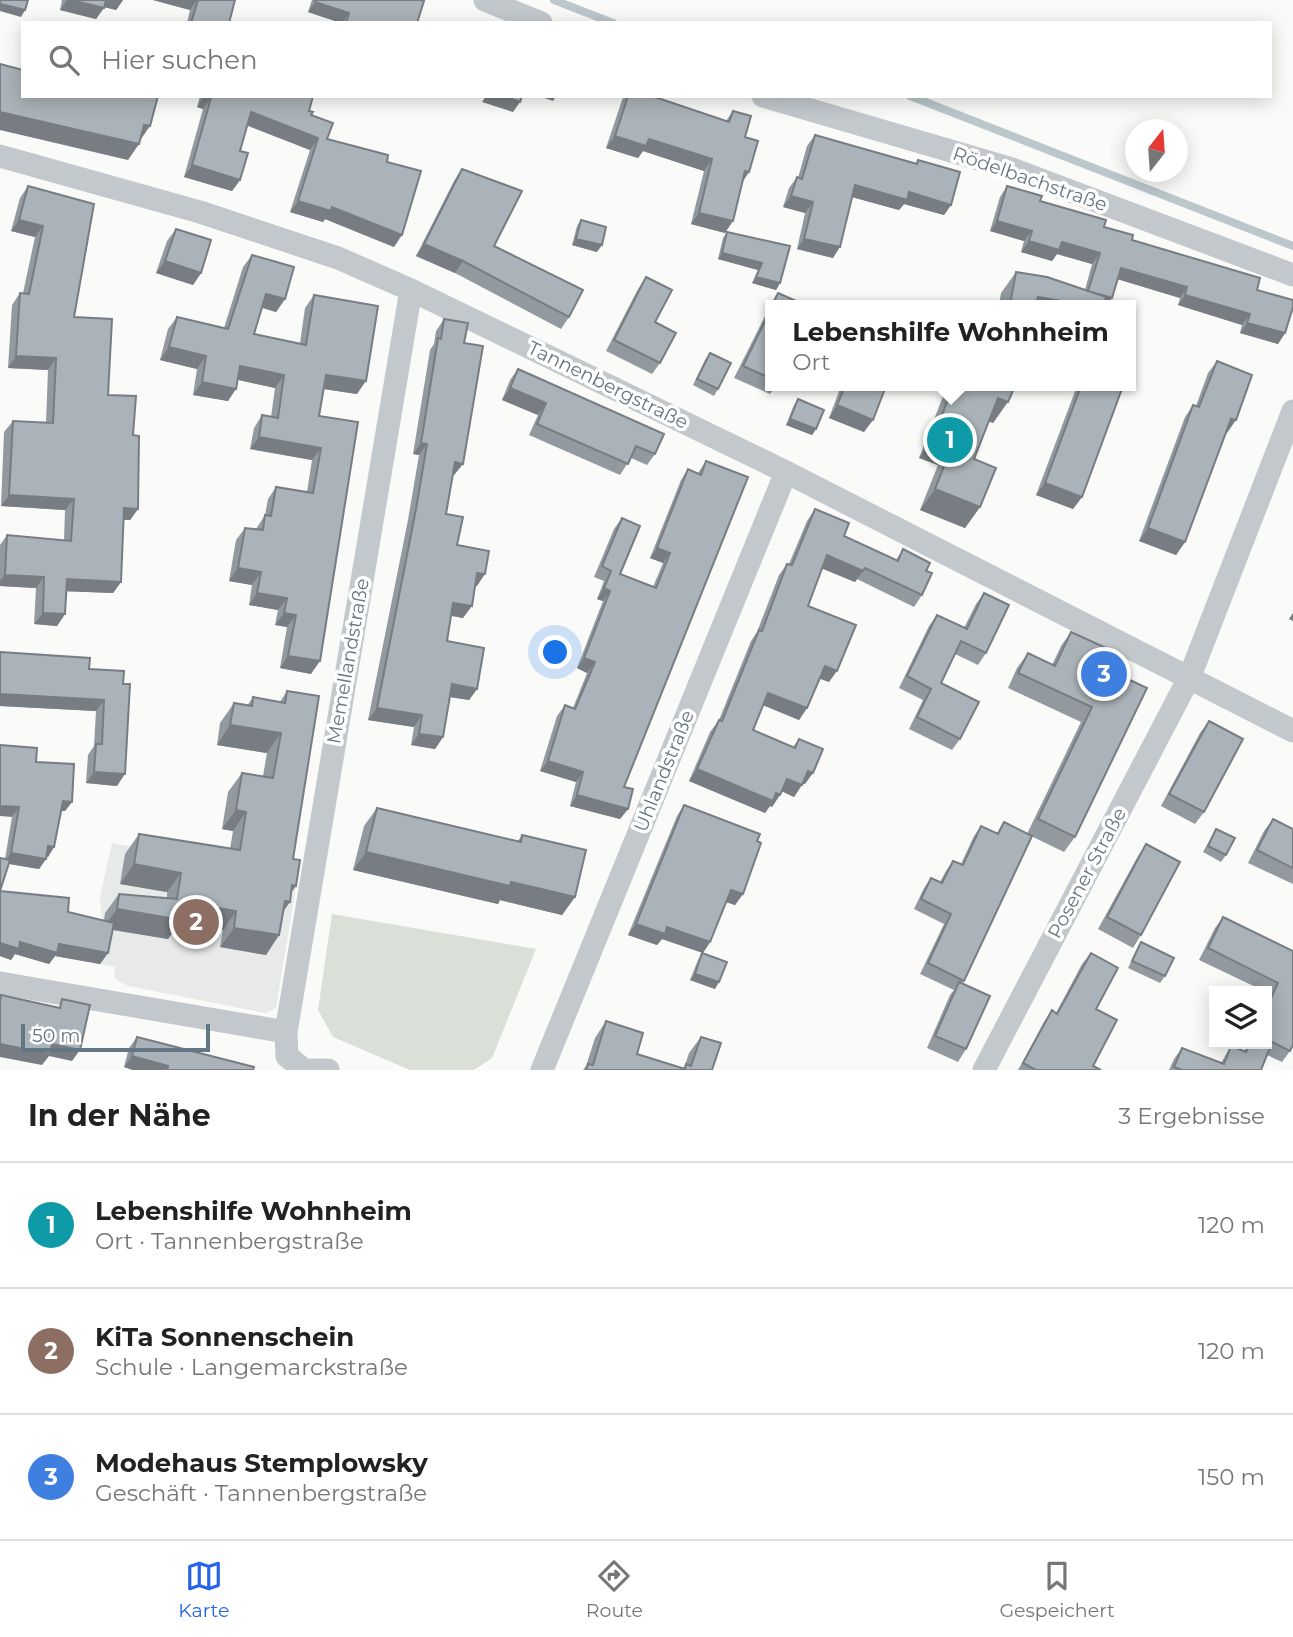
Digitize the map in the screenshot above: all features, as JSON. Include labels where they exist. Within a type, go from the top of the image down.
[{"type":"street","points":[[485,0],[536,21]]},
{"type":"street","name":"Rödelbachstraße","points":[[770,98],[1009,168],[1293,275]]},
{"type":"street","name":"Tannenbergstraße","points":[[0,156],[200,212],[338,258],[411,290],[786,472],[1190,676],[1293,731]]},
{"type":"street","name":"Memellandstraße","points":[[286,1032],[411,290]]},
{"type":"street","points":[[1190,676],[1293,411]]},
{"type":"street","name":"Uhlandstraße","points":[[542,1070],[786,472]]},
{"type":"street","name":"Posener Straße","points":[[984,1070],[1190,676]]},
{"type":"street","points":[[0,983],[286,1032],[287,1056],[304,1070]]},
{"type":"street","points":[[312,1070],[328,1070]]},
{"type":"shaded area","points":[[112,843],[298,875],[276,1008],[265,1013],[128,986],[114,978],[115,967],[100,964],[104,946],[100,897]]},
{"type":"shaded area","points":[[332,914],[536,949],[492,1058],[474,1070],[410,1070],[333,1037],[318,1010]]},
{"type":"building","points":[[0,0],[28,0],[25,10],[0,4]]},
{"type":"building","points":[[71,0],[106,0],[104,8]]},
{"type":"building","points":[[198,0],[235,0],[230,21],[192,21]]},
{"type":"building","points":[[424,1],[418,21],[347,21],[349,13],[315,2]]},
{"type":"building","points":[[0,64],[21,69],[21,98],[157,98],[150,126],[144,125],[139,144],[0,112]]},
{"type":"building","points":[[211,98],[312,98],[309,111],[313,112],[311,115],[333,123],[327,139],[388,155],[387,162],[421,171],[402,235],[332,207],[331,211],[298,201],[318,138],[251,112],[240,151],[248,153],[240,180],[192,165]]},
{"type":"building","points":[[627,98],[658,98],[729,122],[733,111],[751,116],[745,137],[758,141],[749,172],[745,171],[733,221],[699,213],[712,159],[649,139],[646,146],[615,136]]},
{"type":"building","points":[[815,135],[917,164],[918,160],[960,172],[951,205],[909,192],[907,200],[855,185],[840,247],[804,239],[813,202],[791,196],[797,177],[802,179]]},
{"type":"building","points":[[462,169],[522,191],[494,246],[583,290],[569,317],[463,261],[424,244]]},
{"type":"building","points":[[28,186],[94,204],[74,317],[112,319],[108,395],[136,396],[133,435],[139,436],[138,509],[124,508],[121,582],[67,579],[65,614],[43,613],[44,577],[5,575],[7,535],[71,541],[74,499],[9,495],[13,421],[53,423],[56,358],[16,356],[20,293],[29,294],[43,226],[19,220]]},
{"type":"building","points":[[1007,186],[1042,196],[1040,201],[1106,220],[1104,227],[1133,235],[1132,240],[1260,278],[1257,290],[1293,300],[1285,333],[1247,323],[1250,314],[1185,295],[1187,287],[1121,268],[1112,298],[1088,291],[1100,253],[1062,242],[1059,250],[1029,241],[1032,231],[997,221]]},
{"type":"building","points":[[581,220],[606,227],[602,245],[576,239]]},
{"type":"building","points":[[176,229],[211,240],[201,273],[165,261]]},
{"type":"building","points":[[727,232],[790,246],[780,283],[756,277],[762,263],[722,253]]},
{"type":"building","points":[[252,255],[294,267],[285,299],[266,294],[254,334],[306,345],[314,295],[378,306],[366,381],[326,375],[319,416],[358,422],[320,661],[288,656],[296,615],[284,613],[287,598],[257,593],[261,572],[238,568],[245,528],[263,530],[265,515],[271,516],[276,487],[313,493],[321,448],[259,437],[262,415],[278,418],[284,375],[240,366],[236,389],[202,382],[206,356],[169,347],[177,317],[228,329]]},
{"type":"building","points":[[1016,272],[1047,277],[1106,297],[1105,300],[1055,300],[1038,297],[1037,300],[1011,300]]},
{"type":"building","points":[[646,277],[672,290],[655,322],[676,333],[660,363],[614,340]]},
{"type":"building","points":[[778,293],[794,300],[774,300]]},
{"type":"building","points":[[444,319],[468,323],[464,343],[483,346],[463,464],[455,462],[446,514],[463,517],[457,545],[489,551],[485,574],[477,573],[472,606],[453,603],[447,641],[484,648],[477,689],[452,684],[443,737],[419,734],[422,715],[377,708],[416,509],[427,444],[421,443],[438,338],[441,339]]},
{"type":"building","points":[[765,321],[765,376],[743,366]]},
{"type":"building","points":[[710,353],[731,363],[718,389],[697,379]]},
{"type":"building","points":[[1217,361],[1252,375],[1236,420],[1231,419],[1185,542],[1148,528],[1193,405],[1199,407]]},
{"type":"building","points":[[518,369],[664,434],[655,454],[636,446],[628,464],[537,424],[546,403],[510,388]]},
{"type":"building","points":[[843,391],[884,391],[873,420],[837,405]]},
{"type":"building","points":[[951,391],[1013,391],[1008,402],[998,398],[974,459],[996,468],[980,507],[935,489],[953,444],[934,436]]},
{"type":"building","points":[[1079,391],[1121,391],[1082,497],[1045,483]]},
{"type":"building","points":[[798,399],[824,410],[816,429],[790,419]]},
{"type":"building","points":[[706,461],[748,477],[624,787],[633,789],[628,809],[577,795],[583,772],[548,761],[565,705],[575,709],[595,662],[584,658],[610,591],[604,588],[611,571],[602,566],[622,518],[640,526],[620,574],[656,588],[670,553],[657,548],[688,469],[701,475]]},
{"type":"building","points":[[815,509],[849,523],[844,536],[898,561],[903,549],[930,563],[926,571],[932,573],[922,595],[865,568],[863,571],[827,555],[808,606],[856,625],[837,671],[825,666],[807,708],[768,693],[753,730],[795,748],[799,739],[823,749],[813,773],[808,771],[802,785],[787,779],[780,795],[776,793],[773,801],[697,769],[719,720],[722,721],[759,630],[762,631],[787,564],[792,565]]},
{"type":"building","points":[[984,593],[1009,605],[986,653],[961,641],[941,683],[979,702],[960,739],[917,717],[931,689],[907,676],[937,615],[967,629]]},
{"type":"building","points":[[1071,632],[1106,648],[1098,665],[1147,688],[1075,837],[1038,819],[1092,707],[1018,673],[1028,653],[1055,666]]},
{"type":"building","points":[[0,652],[90,658],[89,669],[124,671],[123,684],[130,684],[125,774],[94,772],[96,744],[102,744],[104,700],[0,694]]},
{"type":"building","points":[[287,691],[319,696],[293,859],[300,860],[296,886],[292,885],[290,902],[285,901],[279,935],[234,928],[236,911],[184,902],[181,920],[117,909],[119,894],[177,899],[181,873],[134,864],[139,834],[240,850],[246,812],[236,810],[242,773],[273,778],[281,733],[230,725],[234,703],[252,706],[253,697],[285,703]]},
{"type":"building","points":[[1209,721],[1243,739],[1204,812],[1169,794]]},
{"type":"building","points":[[0,745],[37,748],[36,762],[74,764],[72,802],[63,801],[54,847],[48,846],[46,859],[11,853],[19,807],[0,806]]},
{"type":"building","points":[[684,805],[760,834],[757,841],[761,843],[743,894],[731,890],[710,942],[667,927],[665,934],[636,924]]},
{"type":"building","points":[[377,808],[521,842],[522,835],[586,850],[575,897],[511,882],[510,886],[366,852]]},
{"type":"building","points":[[1273,819],[1293,829],[1293,868],[1257,850]]},
{"type":"building","points":[[1004,822],[1032,836],[964,981],[928,963],[951,914],[921,899],[931,878],[942,883],[953,861],[963,865],[981,826],[998,834]]},
{"type":"building","points":[[1216,829],[1235,838],[1226,855],[1208,846]]},
{"type":"building","points":[[1146,844],[1180,862],[1141,935],[1107,917]]},
{"type":"building","points":[[0,858],[10,860],[0,891]]},
{"type":"building","points":[[0,891],[69,898],[68,912],[114,923],[108,953],[59,944],[57,953],[20,942],[19,949],[0,943]]},
{"type":"building","points":[[1223,917],[1293,951],[1293,1045],[1290,1051],[1272,1042],[1272,996],[1278,983],[1208,948]]},
{"type":"building","points":[[1141,942],[1174,958],[1165,976],[1132,961]]},
{"type":"building","points":[[702,953],[727,962],[719,982],[695,974]]},
{"type":"building","points":[[1091,953],[1118,968],[1096,1009],[1117,1020],[1093,1066],[1101,1070],[1036,1070],[1023,1063],[1052,1010],[1057,1014]]},
{"type":"building","points":[[959,982],[990,996],[966,1049],[935,1036]]},
{"type":"building","points":[[1,995],[60,1008],[62,999],[90,1005],[80,1050],[52,1044],[50,1054],[0,1044]]},
{"type":"building","points":[[606,1021],[643,1033],[637,1054],[685,1069],[686,1064],[691,1066],[701,1037],[721,1043],[712,1070],[586,1070],[588,1064],[593,1065]]},
{"type":"building","points":[[137,1037],[254,1067],[253,1070],[167,1070],[168,1066],[132,1056]]},
{"type":"building","points":[[1182,1048],[1224,1064],[1230,1049],[1246,1052],[1248,1049],[1269,1049],[1261,1070],[1182,1070],[1174,1067]]},
{"type":"waterway","points":[[554,0],[608,21]]},
{"type":"waterway","points":[[915,98],[1293,246]]},
{"type":"place","name":"Lebenshilfe Wohnheim","points":[[950,440]]},
{"type":"place","name":"Modehaus Stemplowsky","points":[[1104,674]]},
{"type":"place","name":"KiTa Sonnenschein","points":[[196,922]]}]
